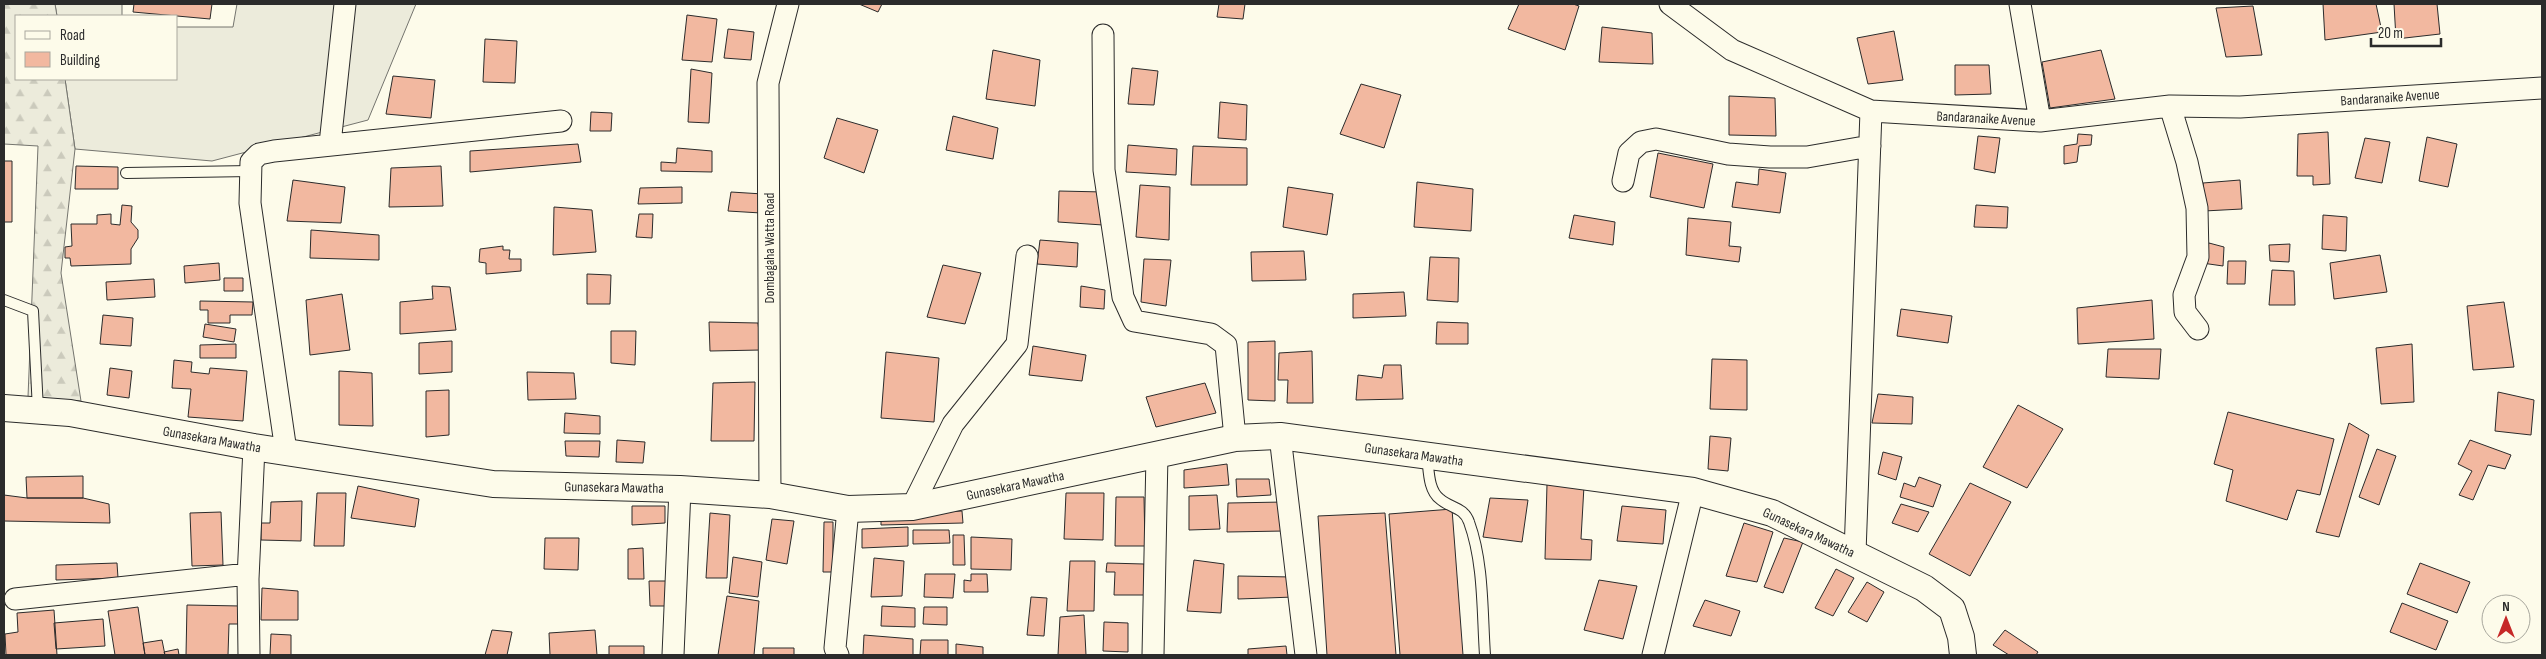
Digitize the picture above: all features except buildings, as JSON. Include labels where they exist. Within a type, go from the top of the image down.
[{"type":"street","points":[[330,144],[345,4]]},
{"type":"street","name":"Dombagaha Watta Road","points":[[770,495],[768,83],[788,4]]},
{"type":"street","points":[[1670,4],[1732,50],[1871,111],[1855,553]]},
{"type":"street","points":[[2020,4],[2040,121]]},
{"type":"street","points":[[1103,35],[1104,170],[1123,297],[1134,321],[1211,334],[1226,345],[1235,438]]},
{"type":"street","name":"Bandaranaike Avenue","points":[[1871,111],[2040,121],[2170,106],[2240,107],[2542,88]]},
{"type":"street","points":[[2170,106],[2187,162],[2197,208],[2198,256],[2184,295],[2185,312],[2198,329]]},
{"type":"street","points":[[286,451],[250,203],[252,162],[259,154],[330,144],[561,121]]},
{"type":"street","points":[[1624,181],[1629,154],[1641,142],[1656,140],[1728,154],[1770,157],[1806,157],[1870,146]]},
{"type":"street","points":[[912,507],[953,424],[1017,344],[1027,256]]},
{"type":"street","name":"Gunasekara Mawatha","points":[[6,411],[70,413],[254,447],[493,484],[680,489],[770,495],[848,509],[912,507],[1235,438],[1280,436],[1693,491],[1772,512],[1924,588],[1952,609],[1961,637],[1963,655]]},
{"type":"street","points":[[1280,436],[1306,655]]},
{"type":"street","points":[[249,655],[248,574],[254,447]]},
{"type":"street","points":[[1153,655],[1157,454]]},
{"type":"street","points":[[673,655],[680,489]]},
{"type":"street","points":[[1653,655],[1693,491]]},
{"type":"street","points":[[838,655],[835,648],[848,509]]},
{"type":"street","points":[[15,598],[248,574]]},
{"type":"lane","points":[[126,173],[252,171]]},
{"type":"lane","points":[[4,300],[33,311],[38,411]]},
{"type":"lane","points":[[1427,455],[1431,486],[1440,499],[1459,508],[1469,520],[1478,560],[1485,655]]},
{"type":"green space","points":[[4,4],[55,4],[57,15],[15,15],[15,80],[65,80],[75,149],[61,273],[81,401],[28,397],[38,146],[4,144]]},
{"type":"green space","points":[[55,4],[122,4],[122,15],[57,15]]},
{"type":"green space","points":[[237,4],[416,4],[368,120],[212,161],[75,149],[65,80],[178,80],[178,27],[233,27]]}]
